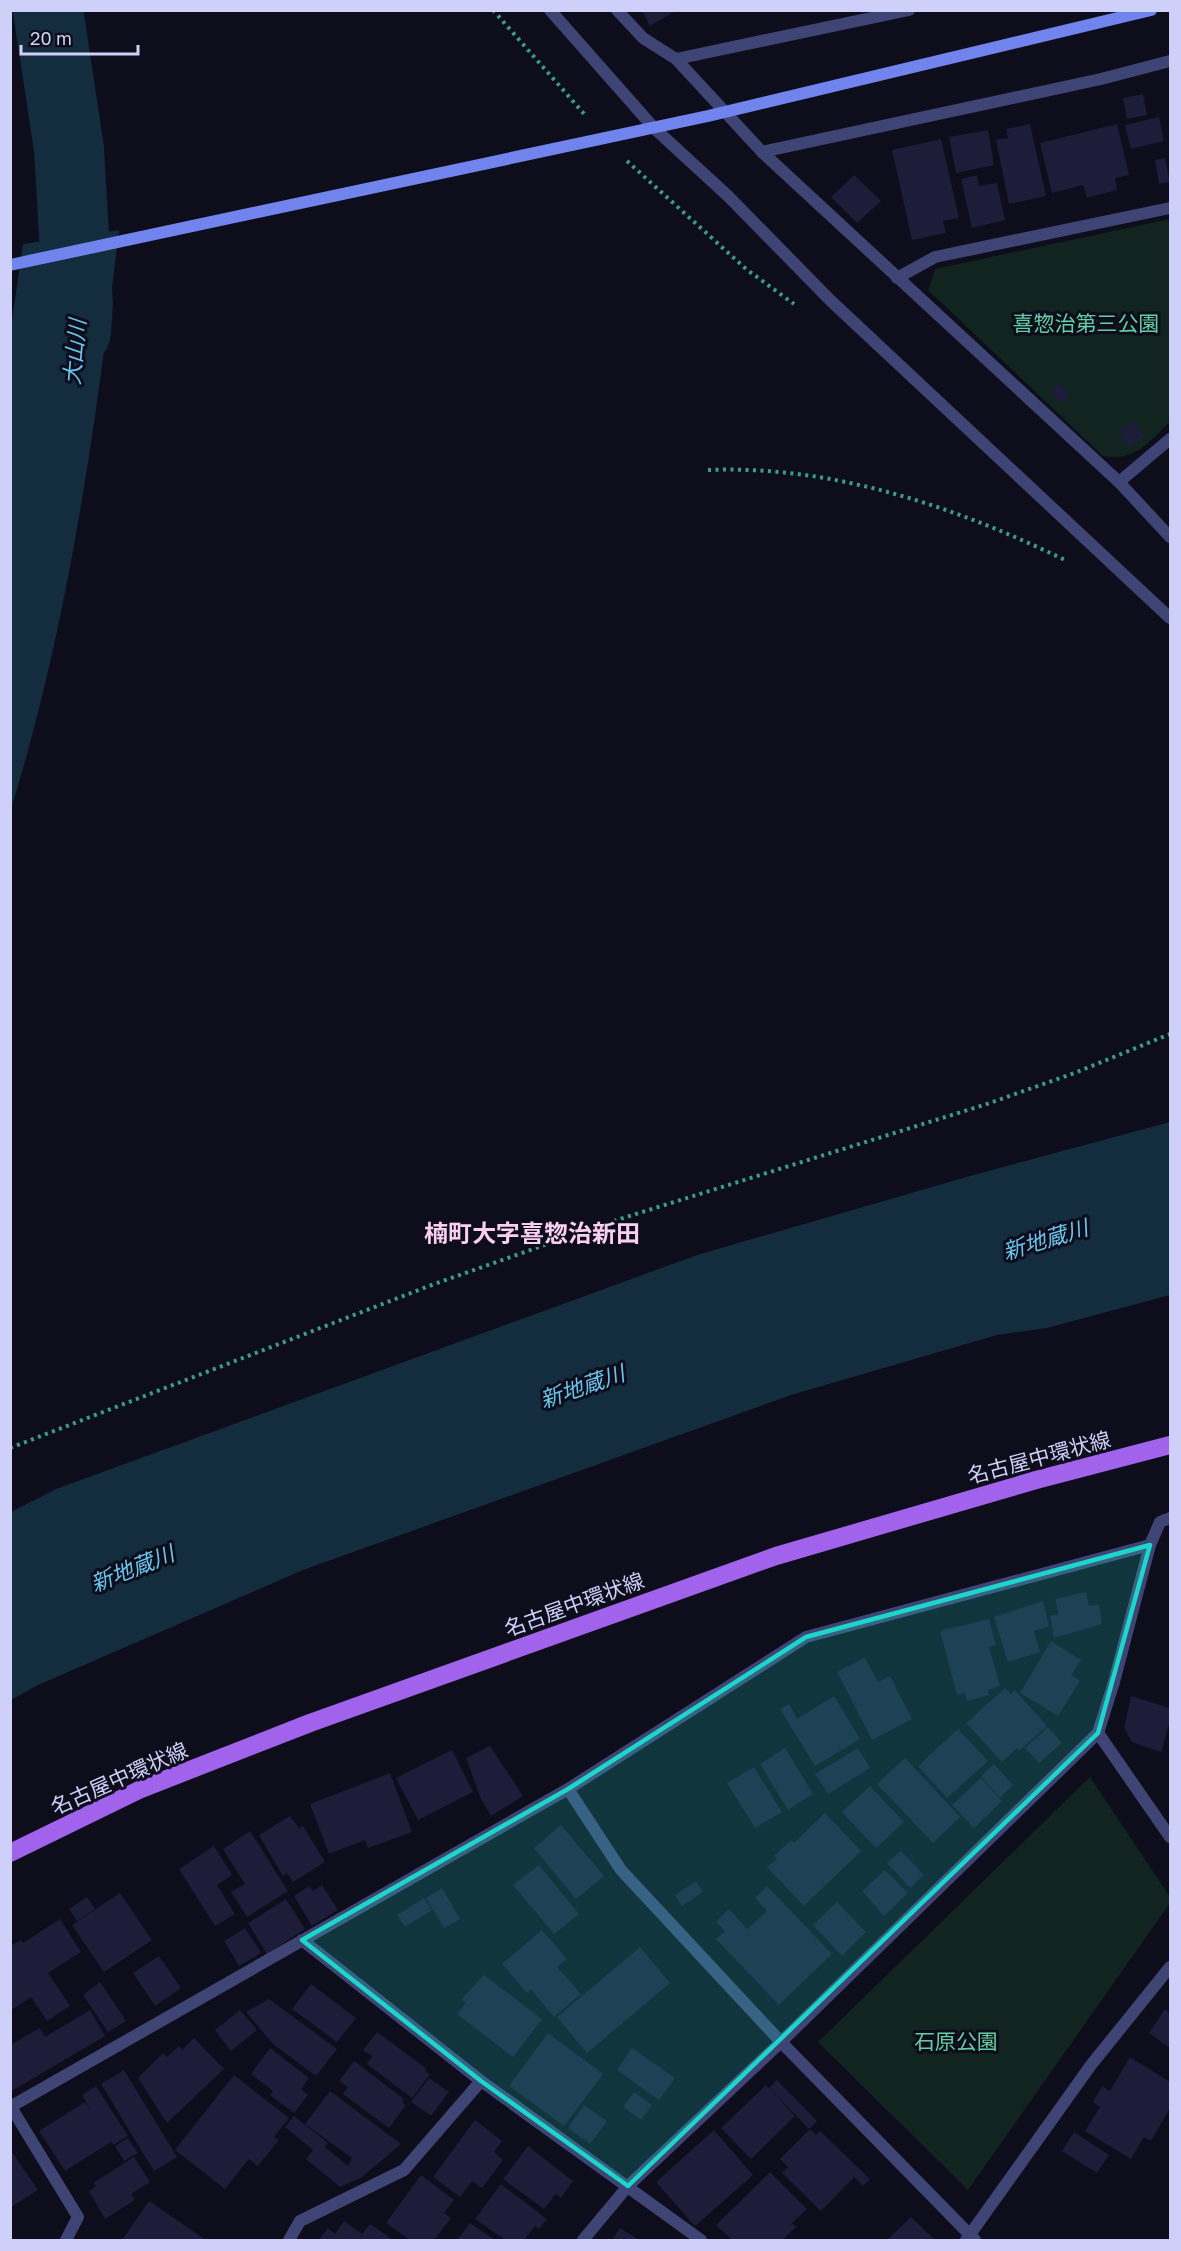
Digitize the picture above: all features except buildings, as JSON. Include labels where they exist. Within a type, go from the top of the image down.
[{"type":"main road","name":"名古屋中環状線","points":[[10,1853],[141,1790],[310,1723],[754,1564],[1036,1480],[1170,1445]]},
{"type":"street","points":[[550,10],[650,129],[728,196],[831,301],[1170,618]]},
{"type":"street","points":[[617,10],[643,38],[676,59],[762,152],[1119,482],[1170,537]]},
{"type":"street","points":[[676,59],[909,10]]},
{"type":"street","points":[[10,265],[650,129],[1151,10]]},
{"type":"street","points":[[762,152],[1101,79],[1170,61]]},
{"type":"street","points":[[897,278],[935,257],[1170,208]]},
{"type":"street","points":[[1119,482],[1170,439]]},
{"type":"street","points":[[583,2241],[628,2186],[781,2042],[1098,1733],[1114,1682],[1149,1545],[1160,1522],[1170,1518]]},
{"type":"street","points":[[66,2241],[78,2217],[11,2107],[568,1789],[806,1637],[1149,1545]]},
{"type":"street","points":[[1098,1733],[1170,1837]]},
{"type":"street","points":[[568,1789],[621,1870],[781,2042],[970,2239],[1091,2066],[1170,1967]]},
{"type":"street","points":[[302,1940],[481,2081],[701,2241]]},
{"type":"street","points":[[289,2241],[300,2221],[404,2170],[481,2081]]},
{"type":"path","points":[[494,10],[588,118]]},
{"type":"path","points":[[620,153],[636,171],[746,269],[802,308]]},
{"type":"path","points":[[708,470],[737,468],[881,489],[1015,535],[1074,564]]},
{"type":"path","points":[[10,1448],[429,1286],[604,1224],[990,1103],[1077,1072],[1170,1034]]},
{"type":"highlighted area","points":[[1150,1545],[1098,1733],[628,2186],[481,2081],[302,1940],[568,1789],[806,1637]]},
{"type":"green space","name":"喜惣治第三公園","points":[[1170,219],[1170,422],[1141,449],[1124,456],[1103,456],[928,290],[935,269]]},
{"type":"green space","name":"石原公園","points":[[1090,1777],[1170,1897],[1170,1903],[968,2190],[818,2042]]},
{"type":"water","points":[[119,230],[101,376],[65,595],[49,667],[11,809],[10,333],[23,244]]},
{"type":"water","name":"新地蔵川","points":[[1170,1122],[1170,1295],[1047,1328],[997,1335],[791,1395],[303,1570],[38,1685],[11,1700],[11,1512],[56,1489],[697,1255],[970,1176]]},
{"type":"waterway","name":"大山川","points":[[48,10],[69,149],[78,304],[76,332]]},
{"type":"district","name":"楠町大字喜惣治新田","points":[[532,1232]]}]
